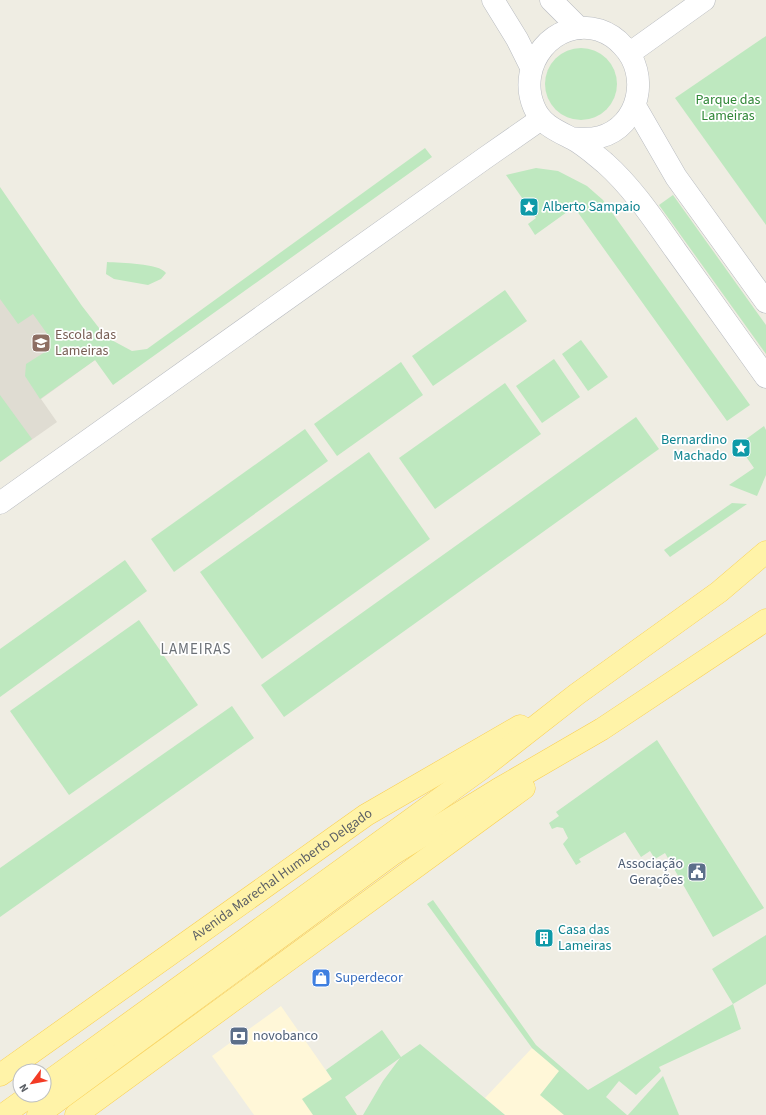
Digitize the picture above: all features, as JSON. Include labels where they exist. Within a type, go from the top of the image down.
[{"type":"main road","name":"Avenida Marechal Humberto Delgado","points":[[52,1079],[475,774],[577,694],[719,592],[766,552]]},
{"type":"main road","points":[[76,1115],[505,802],[602,729],[766,620]]},
{"type":"main road","name":"Avenida Marechal Humberto Delgado","points":[[0,1075],[366,815],[471,752],[577,694]]},
{"type":"main road","points":[[38,1115],[393,854],[497,790],[602,729]]},
{"type":"main road","points":[[3,1115],[20,1103]]},
{"type":"street","points":[[493,0],[517,39],[531,67]]},
{"type":"street","points":[[551,0],[579,28]]},
{"type":"street","points":[[630,53],[704,0]]},
{"type":"street","points":[[571,138],[586,140],[602,137],[616,130],[627,119],[635,106],[639,88],[638,70],[630,53],[617,39],[599,30],[579,28],[554,36],[544,45],[531,67],[529,80],[530,94],[534,107],[541,119],[555,131],[571,138],[594,153],[615,172],[641,202],[766,378]]},
{"type":"street","points":[[635,106],[676,177],[766,302]]},
{"type":"street","points":[[0,503],[541,119]]},
{"type":"shaded area","name":"Escola das Lameiras","points":[[0,226],[95,360],[41,399],[57,422],[0,462]]},
{"type":"shaded area","points":[[281,1006],[357,1115],[254,1115],[212,1056]]},
{"type":"shaded area","points":[[532,1048],[610,1115],[505,1115],[485,1098]]},
{"type":"green space","name":"Parque das Lameiras","points":[[766,36],[766,225],[675,98]]},
{"type":"green space","points":[[581,48],[601,54],[611,64],[617,84],[611,104],[601,114],[581,120],[561,114],[551,104],[545,84],[551,64],[561,54]]},
{"type":"green space","points":[[425,148],[432,157],[113,385],[95,360],[40,399],[25,376],[26,364],[45,352],[48,335],[33,314],[18,324],[0,299],[0,187],[82,306],[106,337],[132,351],[147,349]]},
{"type":"green space","points":[[536,168],[558,171],[587,186],[603,200],[750,405],[727,421],[574,207],[535,235],[528,224],[536,218],[506,175]]},
{"type":"green space","points":[[673,195],[766,325],[766,354],[659,205]]},
{"type":"green space","points":[[107,262],[148,265],[156,267],[166,273],[161,279],[148,285],[114,279],[106,274]]},
{"type":"green space","points":[[505,290],[527,321],[433,386],[412,356]]},
{"type":"green space","points":[[581,340],[608,377],[588,391],[562,354]]},
{"type":"green space","points":[[554,359],[580,397],[542,423],[516,386]]},
{"type":"green space","points":[[401,362],[423,395],[337,456],[314,424]]},
{"type":"green space","points":[[505,383],[541,434],[435,509],[399,458]]},
{"type":"green space","points":[[0,395],[32,439],[0,462]]},
{"type":"green space","points":[[636,417],[659,449],[284,717],[261,685]]},
{"type":"green space","points":[[764,426],[766,430],[766,475],[757,496],[729,485],[754,468],[738,445]]},
{"type":"green space","points":[[305,429],[328,461],[174,572],[151,539]]},
{"type":"green space","points":[[369,452],[430,539],[262,659],[200,572]]},
{"type":"green space","points":[[732,503],[747,504],[670,557],[664,550]]},
{"type":"green space","points":[[125,560],[147,591],[0,697],[0,649]]},
{"type":"green space","points":[[139,620],[198,705],[69,795],[10,711]]},
{"type":"green space","points":[[232,706],[254,738],[0,917],[0,868]]},
{"type":"green space","points":[[657,740],[764,908],[713,937],[665,853],[655,859],[650,851],[641,857],[625,832],[579,859],[581,862],[576,865],[563,844],[568,838],[563,828],[557,827],[552,829],[549,823],[559,816],[556,812]]},
{"type":"green space","points":[[433,900],[536,1045],[588,1090],[733,1004],[741,1029],[659,1067],[661,1071],[636,1095],[619,1081],[606,1097],[627,1115],[564,1115],[540,1095],[559,1071],[532,1048],[427,904]]},
{"type":"green space","points":[[766,935],[766,984],[733,1004],[712,969]]},
{"type":"green space","points":[[382,1030],[401,1057],[420,1044],[505,1115],[363,1115],[383,1081],[400,1058],[345,1097],[357,1115],[313,1115],[302,1099],[332,1079],[326,1070]]},
{"type":"green space","points":[[663,1076],[679,1115],[628,1115]]},
{"type":"place","name":"Alberto Sampaio","points":[[529,207]]},
{"type":"place","name":"Escola das Lameiras","points":[[41,343]]},
{"type":"place","name":"Bernardino Machado","points":[[741,448]]},
{"type":"place","name":"Associação Gerações","points":[[697,872]]},
{"type":"place","name":"Casa das Lameiras","points":[[544,938]]},
{"type":"place","name":"Superdecor","points":[[321,978]]},
{"type":"place","name":"novobanco","points":[[239,1036]]},
{"type":"district","name":"LAMEIRAS","points":[[196,649]]}]
